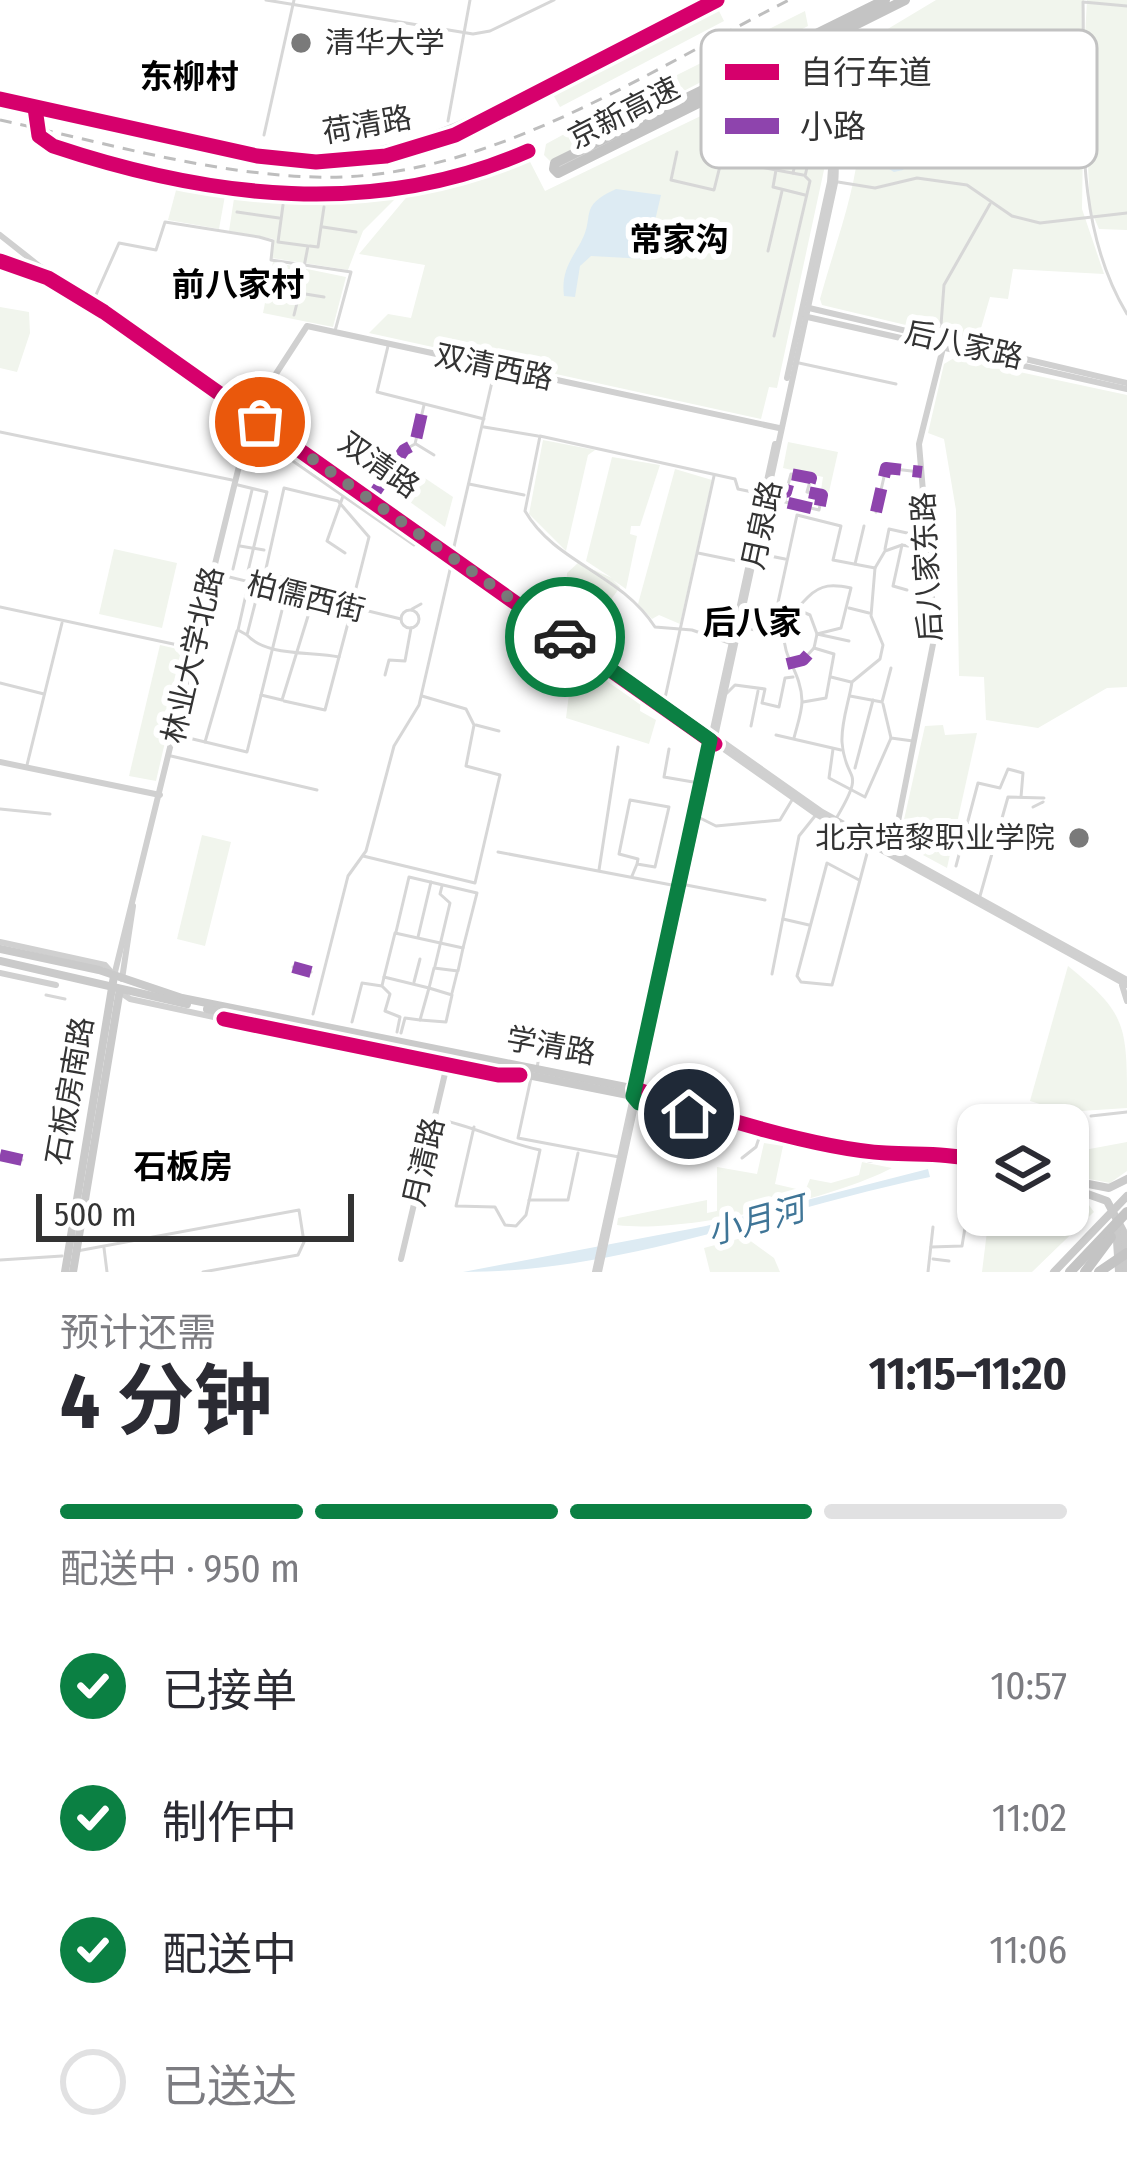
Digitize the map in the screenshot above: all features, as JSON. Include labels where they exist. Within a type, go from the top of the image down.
[{"type":"highway","name":"京新高速","points":[[825,30],[883,0]]},
{"type":"highway","name":"京新高速","points":[[844,30],[905,0]]},
{"type":"highway","name":"京新高速","points":[[701,94],[557,168],[701,99]]},
{"type":"highway","points":[[1070,1272],[1122,1213]]},
{"type":"highway","points":[[1084,1272],[1122,1213]]},
{"type":"highway","points":[[1099,1272],[1127,1253]]},
{"type":"main road","name":"荷清路","points":[[0,97],[261,152],[351,153],[451,128],[712,0]]},
{"type":"main road","name":"月泉路","points":[[638,1095],[700,783],[726,694],[831,168]]},
{"type":"main road","name":"月泉路","points":[[682,885],[835,168]]},
{"type":"main road","name":"双清路","points":[[0,235],[41,267],[94,298],[347,485],[665,698],[816,814],[1124,980],[1127,1001]]},
{"type":"main road","name":"双清路","points":[[0,258],[41,267]]},
{"type":"main road","name":"双清路","points":[[0,258],[48,278],[104,312],[252,413]]},
{"type":"main road","name":"后八家路","points":[[804,312],[1127,386]]},
{"type":"main road","points":[[252,413],[307,326],[335,332]]},
{"type":"main road","name":"双清西路","points":[[335,332],[779,428]]},
{"type":"main road","name":"后八家东路","points":[[891,854],[935,634],[919,444],[942,344]]},
{"type":"main road","name":"林业大学北路","points":[[118,977],[252,413]]},
{"type":"main road","name":"双清路","points":[[347,485],[374,494],[714,738],[891,854]]},
{"type":"main road","points":[[0,762],[160,795]]},
{"type":"main road","name":"学清路","points":[[0,946],[182,998],[638,1095],[740,1124],[885,1154],[933,1151],[957,1157]]},
{"type":"main road","name":"学清路","points":[[0,961],[447,1065],[534,1074]]},
{"type":"main road","points":[[0,973],[56,985],[69,979]]},
{"type":"main road","points":[[116,990],[118,977]]},
{"type":"main road","name":"石板房南路","points":[[69,1272],[76,1252],[116,990]]},
{"type":"main road","name":"石板房南路","points":[[69,1272],[116,990]]},
{"type":"main road","name":"学清路","points":[[227,1016],[520,1075]]},
{"type":"main road","name":"月清路","points":[[401,1259],[447,1065]]},
{"type":"main road","points":[[606,1232],[638,1095]]},
{"type":"main road","points":[[597,1271],[638,1095]]},
{"type":"main road","name":"学清路","points":[[638,1095],[872,1159],[957,1160]]},
{"type":"main road","points":[[1107,1201],[1127,1179]]},
{"type":"main road","points":[[1089,1185],[1115,1187]]},
{"type":"main road","points":[[1089,1193],[1122,1213]]},
{"type":"main road","points":[[1122,1272],[1126,1245],[1122,1213],[1127,1196]]},
{"type":"main road","points":[[1054,1272],[1122,1213]]},
{"type":"street","points":[[266,0],[464,32],[490,31],[554,0]]},
{"type":"street","points":[[451,128],[470,0]]},
{"type":"street","points":[[1083,2],[1127,6]]},
{"type":"street","points":[[264,135],[293,3]]},
{"type":"street","points":[[677,152],[671,180],[714,190],[720,168]]},
{"type":"street","points":[[766,168],[810,181],[774,336]]},
{"type":"street","points":[[793,173],[794,168]]},
{"type":"street","points":[[805,176],[807,168]]},
{"type":"street","points":[[1086,168],[1089,213],[1127,314]]},
{"type":"street","points":[[776,170],[773,188],[807,195]]},
{"type":"street","points":[[834,188],[838,181],[875,188],[917,178],[967,184],[1012,216],[1040,223],[1089,213],[1127,213]]},
{"type":"street","points":[[768,251],[783,190]]},
{"type":"street","points":[[942,344],[944,285],[992,202]]},
{"type":"street","points":[[283,205],[278,242],[318,247],[324,207]]},
{"type":"street","points":[[237,212],[281,219]]},
{"type":"street","points":[[94,298],[119,243],[156,250],[165,222],[273,241],[270,263],[352,272],[335,332]]},
{"type":"street","points":[[322,226],[356,232]]},
{"type":"street","points":[[295,315],[308,246]]},
{"type":"street","points":[[299,293],[324,297]]},
{"type":"street","points":[[388,344],[377,392],[485,419]]},
{"type":"street","points":[[799,363],[896,384]]},
{"type":"street","points":[[313,1014],[348,876],[362,856],[394,746],[419,705],[494,367]]},
{"type":"street","points":[[374,494],[404,450],[415,444],[424,404]]},
{"type":"street","points":[[483,428],[735,479],[738,489],[786,492]]},
{"type":"street","points":[[0,432],[267,492],[248,572]]},
{"type":"street","points":[[540,436],[525,511],[539,531],[566,554],[611,578],[655,627],[662,619]]},
{"type":"street","points":[[264,441],[347,485],[414,545]]},
{"type":"street","points":[[415,444],[434,455]]},
{"type":"street","points":[[876,512],[886,468],[922,472]]},
{"type":"street","points":[[665,698],[714,474]]},
{"type":"street","points":[[791,474],[811,478],[807,492],[822,495],[819,510],[785,502],[786,492],[791,474]]},
{"type":"street","points":[[468,483],[526,496]]},
{"type":"street","points":[[345,553],[327,541],[347,485]]},
{"type":"street","points":[[233,568],[252,488]]},
{"type":"street","points":[[284,488],[338,501],[369,537],[354,596],[266,575],[284,488]]},
{"type":"street","points":[[774,621],[797,515],[841,526],[833,560],[875,568]]},
{"type":"street","points":[[855,565],[864,526]]},
{"type":"street","points":[[854,771],[842,750],[852,682],[880,658],[882,648],[871,614],[875,568],[889,530],[927,538]]},
{"type":"street","points":[[238,545],[264,550]]},
{"type":"street","points":[[885,551],[902,545],[928,550]]},
{"type":"street","points":[[902,545],[893,586],[907,590]]},
{"type":"street","points":[[697,553],[748,564]]},
{"type":"street","points":[[760,554],[786,560]]},
{"type":"street","name":"柏儒西街","points":[[212,573],[401,619]]},
{"type":"street","points":[[794,738],[802,702],[787,664],[787,625],[814,591],[833,584],[850,588],[841,628],[817,634]]},
{"type":"street","points":[[205,742],[247,590],[258,592],[247,635]]},
{"type":"street","points":[[174,735],[247,752],[285,598]]},
{"type":"street","points":[[282,700],[313,598]]},
{"type":"street","points":[[411,628],[401,619],[422,604]]},
{"type":"street","points":[[0,607],[194,649]]},
{"type":"street","points":[[261,694],[325,710],[352,608]]},
{"type":"street","points":[[846,608],[871,614]]},
{"type":"street","points":[[787,664],[803,660],[814,648],[817,634],[810,615],[796,609]]},
{"type":"street","points":[[386,675],[389,660],[405,661],[411,628],[419,620],[411,610]]},
{"type":"street","points":[[748,615],[787,625]]},
{"type":"street","points":[[757,630],[760,618]]},
{"type":"street","points":[[652,620],[705,632],[725,639],[730,646]]},
{"type":"street","points":[[26,767],[62,621]]},
{"type":"street","points":[[745,628],[785,636]]},
{"type":"street","points":[[238,630],[271,650],[339,657]]},
{"type":"street","points":[[817,634],[849,641]]},
{"type":"street","points":[[872,646],[882,648]]},
{"type":"street","points":[[802,702],[826,698],[834,654],[814,648]]},
{"type":"street","points":[[833,749],[829,778],[850,794],[865,797],[892,738],[882,702],[891,668]]},
{"type":"street","points":[[726,694],[735,685],[765,689],[762,703],[778,707],[784,678],[796,677]]},
{"type":"street","points":[[830,677],[852,682]]},
{"type":"street","points":[[0,683],[44,694]]},
{"type":"street","points":[[751,726],[758,689]]},
{"type":"street","points":[[362,856],[475,884],[500,775],[466,766],[474,725],[466,709],[420,696]]},
{"type":"street","points":[[850,696],[882,702]]},
{"type":"street","points":[[836,820],[850,794],[873,700]]},
{"type":"street","points":[[474,725],[499,731]]},
{"type":"street","points":[[776,735],[842,750]]},
{"type":"street","points":[[892,738],[915,741]]},
{"type":"street","points":[[599,870],[618,748]]},
{"type":"street","points":[[668,749],[664,777],[700,783]]},
{"type":"street","points":[[169,755],[317,790]]},
{"type":"street","points":[[956,866],[978,783],[1000,788],[1008,769],[1023,773],[1021,796]]},
{"type":"street","points":[[978,900],[1008,797],[1044,800],[1033,807]]},
{"type":"street","points":[[700,818],[716,826],[780,820],[793,798]]},
{"type":"street","points":[[632,876],[638,859],[619,854],[630,800],[669,807],[655,867],[637,864]]},
{"type":"street","points":[[0,809],[50,814]]},
{"type":"street","points":[[772,974],[800,836],[816,814]]},
{"type":"street","points":[[994,842],[1016,847],[1018,841]]},
{"type":"street","points":[[859,880],[826,863],[797,976],[825,988],[832,985],[870,844]]},
{"type":"street","points":[[498,852],[765,900]]},
{"type":"street","points":[[352,1022],[362,983],[382,986],[390,994],[385,1011],[400,1018],[399,1032],[404,1018],[443,1025],[477,893],[409,878],[382,986]]},
{"type":"street","points":[[417,938],[431,883]]},
{"type":"street","points":[[421,1020],[451,903],[440,894],[442,885]]},
{"type":"street","points":[[782,919],[810,926]]},
{"type":"street","points":[[395,933],[463,948]]},
{"type":"street","points":[[414,984],[420,959]]},
{"type":"street","points":[[293,967],[311,972]]},
{"type":"street","points":[[434,968],[458,971]]},
{"type":"street","points":[[385,977],[452,994]]},
{"type":"street","points":[[46,995],[65,999]]},
{"type":"street","points":[[542,1045],[518,1138],[620,1157]]},
{"type":"street","points":[[1091,1116],[1127,1112]]},
{"type":"street","points":[[435,1118],[474,1127],[490,1139],[540,1150],[529,1200],[516,1226],[505,1225],[495,1207],[456,1206],[474,1127]]},
{"type":"street","points":[[742,1158],[756,1147],[761,1132]]},
{"type":"street","points":[[529,1200],[568,1199],[579,1151]]},
{"type":"street","points":[[0,1155],[22,1160]]},
{"type":"street","points":[[76,1252],[299,1210],[304,1242],[298,1255],[203,1272]]},
{"type":"street","points":[[928,1272],[933,1227]]},
{"type":"street","points":[[931,1247],[962,1246],[964,1236]]},
{"type":"street","points":[[104,1246],[107,1272]]},
{"type":"street","points":[[0,1260],[62,1256]]},
{"type":"street","points":[[930,1259],[949,1261]]},
{"type":"shaded area","points":[[936,0],[1084,0],[1085,30],[886,30]]},
{"type":"shaded area","points":[[1087,0],[1127,0],[1127,230],[1099,229],[1090,208],[1088,168],[1097,168],[1097,30],[1085,30]]},
{"type":"shaded area","points":[[716,5],[724,21],[560,107],[551,91]]},
{"type":"shaded area","points":[[805,11],[808,26],[800,30],[767,30]]},
{"type":"shaded area","points":[[701,63],[701,82],[550,161],[544,155],[546,144],[579,126],[584,134],[598,126],[593,117]]},
{"type":"shaded area","points":[[701,116],[701,168],[824,168],[777,388],[769,387],[761,419],[369,333],[388,314],[411,318],[425,265],[359,254],[410,193],[526,154],[545,191]]},
{"type":"shaded area","points":[[855,168],[1083,168],[1082,209],[1104,274],[1013,269],[1008,299],[990,297],[977,342],[822,305]]},
{"type":"shaded area","points":[[178,183],[226,190],[219,229],[168,220]]},
{"type":"shaded area","points":[[616,189],[661,195],[646,259],[591,256],[580,266],[575,297],[564,296],[565,274],[592,207]]},
{"type":"shaded area","points":[[235,192],[309,203],[401,193],[363,231],[348,270],[272,258],[274,239],[229,231]]},
{"type":"shaded area","points":[[273,262],[346,277],[333,327],[263,313]]},
{"type":"shaded area","points":[[0,307],[29,312],[30,333],[17,372],[0,368]]},
{"type":"shaded area","points":[[954,358],[1127,395],[1127,687],[1107,688],[1038,728],[986,720],[984,677],[959,676],[956,510],[944,439],[928,433],[944,364]]},
{"type":"shaded area","points":[[543,440],[595,450],[588,455],[566,551],[529,514]]},
{"type":"shaded area","points":[[788,442],[838,452],[829,492],[821,490],[823,477],[783,468]]},
{"type":"shaded area","points":[[612,457],[660,465],[640,526],[631,526],[630,534],[637,536],[626,589],[613,580],[620,587],[605,608],[566,589],[567,573],[578,563],[612,578],[586,561]]},
{"type":"shaded area","points":[[404,464],[453,497],[445,527],[389,487]]},
{"type":"shaded area","points":[[675,469],[712,480],[680,624],[659,615],[652,619],[638,604]]},
{"type":"shaded area","points":[[114,549],[177,563],[162,628],[99,614]]},
{"type":"shaded area","points":[[160,645],[186,651],[156,781],[129,776]]},
{"type":"shaded area","points":[[574,654],[641,696],[640,711],[656,720],[649,744],[566,718]]},
{"type":"shaded area","points":[[943,725],[945,735],[977,733],[947,868],[899,842],[925,726]]},
{"type":"shaded area","points":[[202,835],[231,842],[205,946],[177,939]]},
{"type":"shaded area","points":[[1068,966],[1102,997],[1120,1024],[1127,1108],[1089,1110],[1089,1104],[1030,1101]]},
{"type":"shaded area","points":[[1127,1142],[1127,1171],[1110,1183],[1089,1179],[1089,1149]]},
{"type":"shaded area","points":[[764,1143],[783,1146],[775,1184],[805,1191],[810,1179],[831,1183],[859,1175],[862,1162],[892,1168],[757,1212],[680,1224],[617,1225],[618,1218],[707,1200],[707,1213],[717,1211],[717,1167],[757,1174]]},
{"type":"shaded area","points":[[928,1169],[930,1177],[641,1250],[582,1262],[463,1272],[706,1226]]},
{"type":"shaded area","points":[[986,1236],[1069,1236],[1032,1272],[982,1272]]},
{"type":"shaded area","points":[[745,1237],[774,1258],[780,1272],[710,1272],[704,1248]]},
{"type":"railway","points":[[732,30],[789,0]]},
{"type":"railway","points":[[0,120],[236,170],[315,177],[377,174],[500,143],[619,90],[701,47]]},
{"type":"marked path","points":[[374,494],[404,450],[415,444],[424,404]]},
{"type":"marked path","points":[[876,512],[886,468],[922,472]]},
{"type":"marked path","points":[[770,492],[786,492],[791,474],[811,478],[807,492],[822,495],[819,510],[785,502],[786,492]]},
{"type":"marked path","points":[[787,664],[803,660],[814,648]]},
{"type":"marked path","points":[[293,967],[311,972]]},
{"type":"marked path","points":[[0,1155],[22,1160]]},
{"type":"cycle path","points":[[0,99],[257,156],[316,162],[386,156],[455,135],[717,0]]},
{"type":"cycle path","points":[[35,108],[39,136],[53,146],[171,178],[291,194],[411,186],[528,151]]},
{"type":"cycle path","points":[[0,261],[48,278],[104,312],[715,744]]},
{"type":"cycle path","points":[[224,1019],[498,1075],[520,1075]]},
{"type":"cycle path","points":[[636,1089],[725,1119],[827,1145],[957,1157]]},
{"type":"way so far","points":[[260,422],[565,637]]},
{"type":"place","name":"清华大学","points":[[301,43]]},
{"type":"place","name":"北京培黎职业学院","points":[[1079,838]]},
{"type":"district","name":"东柳村","points":[[189,77]]},
{"type":"district","name":"常家沟","points":[[679,240]]},
{"type":"district","name":"前八家村","points":[[238,285]]},
{"type":"district","name":"后八家","points":[[752,623]]},
{"type":"district","name":"石板房","points":[[183,1167]]},
{"type":"route","points":[[565,637],[710,740],[633,1096],[639,1103],[689,1114]]},
{"type":"water label","name":"小月河","points":[[756,1221]]}]
